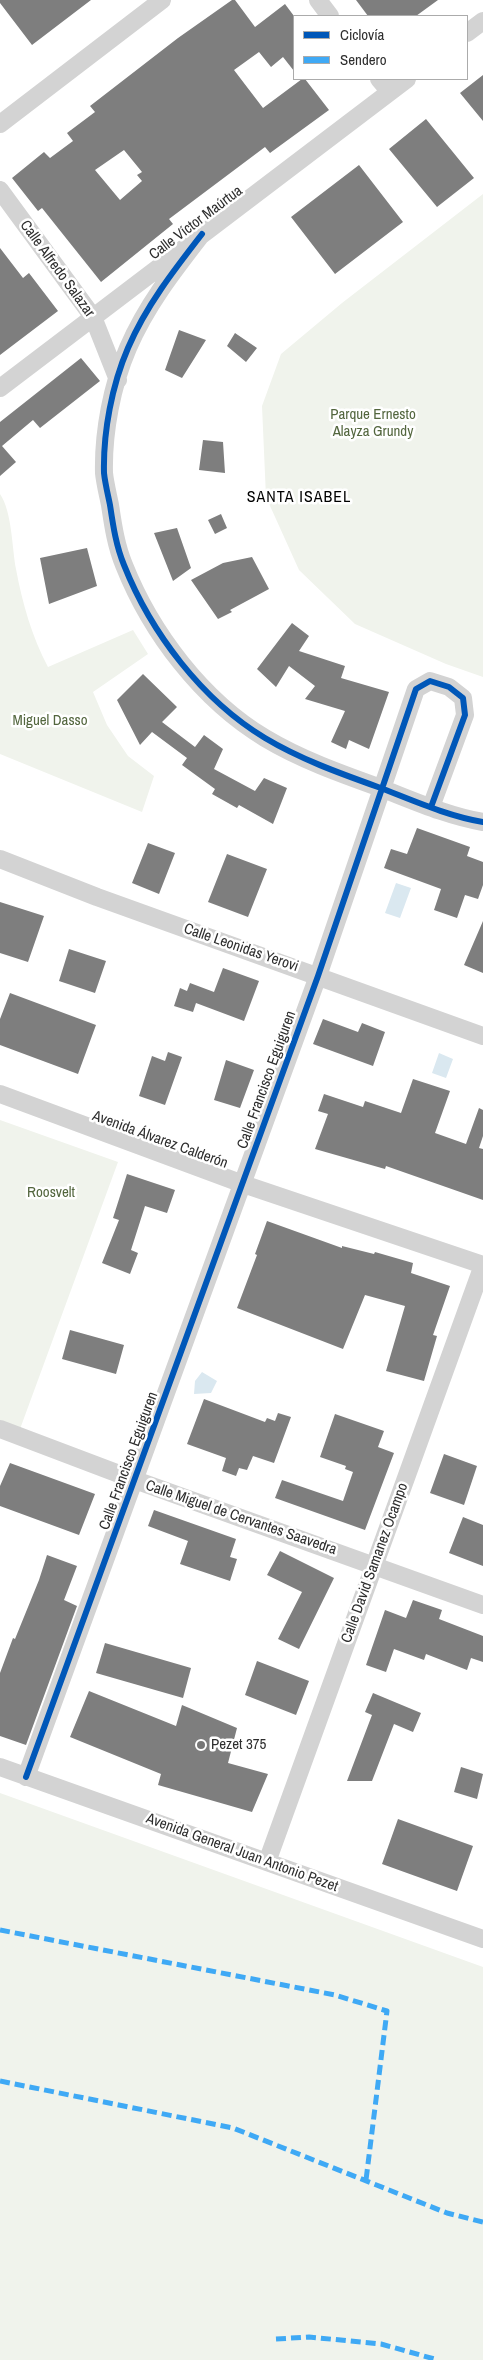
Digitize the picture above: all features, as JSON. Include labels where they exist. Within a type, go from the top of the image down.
[{"type":"street","points":[[0,124],[162,0]]},
{"type":"street","points":[[318,0],[329,15]]},
{"type":"street","points":[[468,32],[483,20]]},
{"type":"street","name":"Calle Víctor Maúrtua","points":[[0,388],[202,234],[384,85],[402,80]]},
{"type":"street","name":"Calle Alfredo Salazar","points":[[0,190],[93,318],[118,380]]},
{"type":"street","points":[[202,234],[174,270],[127,349],[109,414],[104,474],[114,533],[124,565],[154,624],[176,657],[203,688],[263,737],[321,766],[431,806],[483,822]]},
{"type":"street","name":"Calle Francisco Eguiguren","points":[[26,1777],[318,976],[416,689],[430,681],[449,686],[463,698],[465,715],[431,806]]},
{"type":"street","name":"Calle Leonidas Yerovi","points":[[0,858],[97,897],[483,1036]]},
{"type":"street","name":"Avenida Álvarez Calderón","points":[[0,1094],[243,1184],[483,1265]]},
{"type":"street","name":"Calle David Samanez Ocampo","points":[[267,1862],[483,1265]]},
{"type":"street","name":"Calle Miguel de Cervantes Saavedra","points":[[0,1429],[135,1480],[374,1564],[483,1605]]},
{"type":"street","name":"Avenida General Juan Antonio Pezet","points":[[0,1767],[483,1939]]},
{"type":"green space","name":"Parque Ernesto Alayza Grundy","points":[[483,194],[483,677],[446,664],[355,624],[299,570],[266,497],[262,406],[281,354],[342,303]]},
{"type":"green space","name":"Miguel Dasso","points":[[0,494],[7,510],[21,594],[32,632],[48,667],[133,630],[148,654],[93,692],[107,725],[128,756],[154,776],[142,812],[0,754]]},
{"type":"green space","name":"Roosvelt","points":[[0,1120],[118,1162],[20,1429],[0,1421]]},
{"type":"green space","points":[[0,1793],[483,1967],[483,2360],[0,2360]]},
{"type":"shaded area","points":[[396,883],[411,888],[400,918],[385,913]]},
{"type":"shaded area","points":[[439,1053],[453,1059],[446,1078],[432,1073]]},
{"type":"shaded area","points":[[202,1372],[217,1381],[211,1393],[194,1394],[195,1381]]},
{"type":"building","points":[[0,0],[91,0],[32,45],[0,3]]},
{"type":"building","points":[[232,0],[235,0],[255,27],[285,4],[293,15],[293,70],[283,57],[271,67],[259,52],[234,70],[263,108],[301,80],[306,80],[329,110],[270,153],[265,147],[169,219],[173,224],[101,282],[42,208],[38,211],[12,178],[44,152],[50,158],[73,141],[67,133],[95,112],[90,106],[178,38]],"holes":[[[124,150],[142,172],[137,175],[142,181],[120,200],[95,170]]]},
{"type":"building","points":[[356,0],[438,0],[417,15],[367,15]]},
{"type":"building","points":[[483,75],[483,121],[460,93]]},
{"type":"building","points":[[426,119],[474,178],[437,207],[389,149]]},
{"type":"building","points":[[359,165],[403,222],[335,274],[291,217]]},
{"type":"building","points":[[0,248],[23,278],[29,273],[58,311],[0,355]]},
{"type":"building","points":[[179,330],[206,340],[182,378],[165,370]]},
{"type":"building","points":[[235,333],[257,348],[246,362],[227,346]]},
{"type":"building","points":[[81,358],[100,381],[40,428],[33,420],[2,446],[16,462],[0,476],[0,422]]},
{"type":"building","points":[[203,440],[223,442],[225,473],[199,470]]},
{"type":"building","points":[[221,514],[227,528],[215,534],[208,520]]},
{"type":"building","points":[[177,528],[191,568],[173,581],[154,533]]},
{"type":"building","points":[[87,548],[97,586],[49,604],[40,558]]},
{"type":"building","points":[[252,557],[269,589],[230,610],[232,612],[218,619],[191,580],[223,563]]},
{"type":"building","points":[[292,623],[309,636],[299,651],[345,666],[341,678],[389,692],[369,749],[349,740],[346,749],[331,742],[345,711],[305,699],[315,686],[289,666],[276,687],[257,669]]},
{"type":"building","points":[[143,674],[177,707],[162,722],[195,747],[204,735],[223,749],[214,769],[255,791],[264,778],[287,788],[273,824],[239,805],[237,808],[212,794],[215,789],[182,765],[187,758],[152,732],[140,745],[117,700]]},
{"type":"building","points":[[417,828],[470,847],[467,856],[483,862],[483,885],[478,899],[465,895],[457,918],[434,910],[441,889],[384,868],[391,849],[407,854]]},
{"type":"building","points":[[148,843],[175,853],[159,894],[132,883]]},
{"type":"building","points":[[227,854],[267,869],[248,917],[208,902]]},
{"type":"building","points":[[0,902],[44,916],[28,962],[0,953]]},
{"type":"building","points":[[483,921],[483,973],[464,965]]},
{"type":"building","points":[[69,949],[106,961],[95,993],[59,981]]},
{"type":"building","points":[[223,968],[259,981],[244,1021],[196,1003],[193,1012],[174,1006],[180,988],[187,991],[190,983],[214,992]]},
{"type":"building","points":[[10,993],[96,1025],[78,1074],[0,1045],[0,1019]]},
{"type":"building","points":[[323,1019],[358,1032],[362,1023],[385,1032],[373,1066],[313,1044]]},
{"type":"building","points":[[168,1052],[182,1057],[165,1105],[139,1096],[152,1056],[165,1061]]},
{"type":"building","points":[[226,1060],[254,1070],[240,1108],[214,1100]]},
{"type":"building","points":[[413,1079],[450,1091],[435,1133],[466,1144],[479,1108],[483,1110],[483,1136],[479,1148],[483,1149],[483,1200],[386,1166],[385,1169],[315,1149],[328,1114],[318,1111],[324,1094],[363,1107],[365,1101],[401,1113]]},
{"type":"building","points":[[127,1174],[175,1190],[167,1213],[145,1206],[131,1250],[138,1253],[130,1274],[102,1263],[119,1220],[113,1218]]},
{"type":"building","points":[[267,1221],[342,1248],[342,1246],[374,1254],[375,1252],[413,1263],[411,1273],[450,1286],[433,1335],[437,1336],[424,1381],[386,1371],[405,1306],[365,1295],[343,1349],[237,1308],[257,1255],[255,1254]]},
{"type":"building","points":[[70,1330],[124,1345],[116,1374],[62,1359]]},
{"type":"building","points":[[204,1399],[265,1422],[267,1418],[275,1421],[278,1413],[291,1417],[274,1463],[253,1456],[247,1470],[239,1468],[236,1476],[222,1471],[226,1458],[187,1444]]},
{"type":"building","points":[[335,1414],[384,1431],[378,1447],[394,1453],[365,1530],[275,1498],[282,1480],[343,1501],[353,1472],[345,1469],[346,1466],[320,1457]]},
{"type":"building","points":[[444,1454],[477,1466],[464,1505],[430,1493]]},
{"type":"building","points":[[10,1463],[95,1494],[79,1535],[0,1506],[0,1486]]},
{"type":"building","points":[[154,1510],[236,1539],[230,1557],[237,1559],[230,1581],[180,1564],[188,1541],[148,1526]]},
{"type":"building","points":[[463,1517],[483,1525],[483,1566],[449,1553]]},
{"type":"building","points":[[280,1551],[334,1578],[299,1649],[278,1639],[302,1592],[267,1575]]},
{"type":"building","points":[[47,1555],[77,1566],[64,1600],[77,1606],[26,1745],[0,1736],[0,1673],[13,1638],[15,1639],[39,1580]]},
{"type":"building","points":[[413,1600],[442,1610],[439,1619],[483,1636],[483,1662],[471,1658],[467,1670],[426,1654],[424,1660],[394,1649],[386,1672],[366,1665],[385,1610],[406,1618]]},
{"type":"building","points":[[105,1643],[191,1668],[183,1698],[96,1673]]},
{"type":"building","points":[[257,1661],[309,1681],[296,1715],[245,1695]]},
{"type":"building","points":[[89,1691],[176,1726],[182,1705],[237,1728],[228,1763],[268,1774],[252,1812],[158,1785],[161,1774],[70,1737]]},
{"type":"building","points":[[373,1693],[421,1713],[413,1732],[394,1724],[372,1781],[347,1781],[372,1715],[365,1712]]},
{"type":"building","points":[[461,1767],[483,1774],[477,1799],[454,1792]]},
{"type":"building","points":[[398,1819],[473,1846],[457,1891],[382,1864]]},
{"type":"marked path","points":[[0,1930],[335,1995],[387,2011],[366,2180]]},
{"type":"marked path","points":[[0,2081],[233,2128],[447,2213],[483,2222]]},
{"type":"marked path","points":[[276,2339],[309,2337],[381,2344],[438,2360]]},
{"type":"cycle path","points":[[202,234],[161,289],[143,318],[122,362],[113,393],[105,441],[104,477],[119,550],[135,590],[164,640],[181,663],[220,704],[265,738],[292,753],[334,771],[443,812],[483,822]]},
{"type":"cycle path","points":[[26,1777],[318,976],[416,689],[430,681],[449,687],[463,698],[465,715],[431,807]]},
{"type":"place","name":"Pezet 375","points":[[201,1745]]},
{"type":"district","name":"SANTA ISABEL","points":[[299,498]]}]
